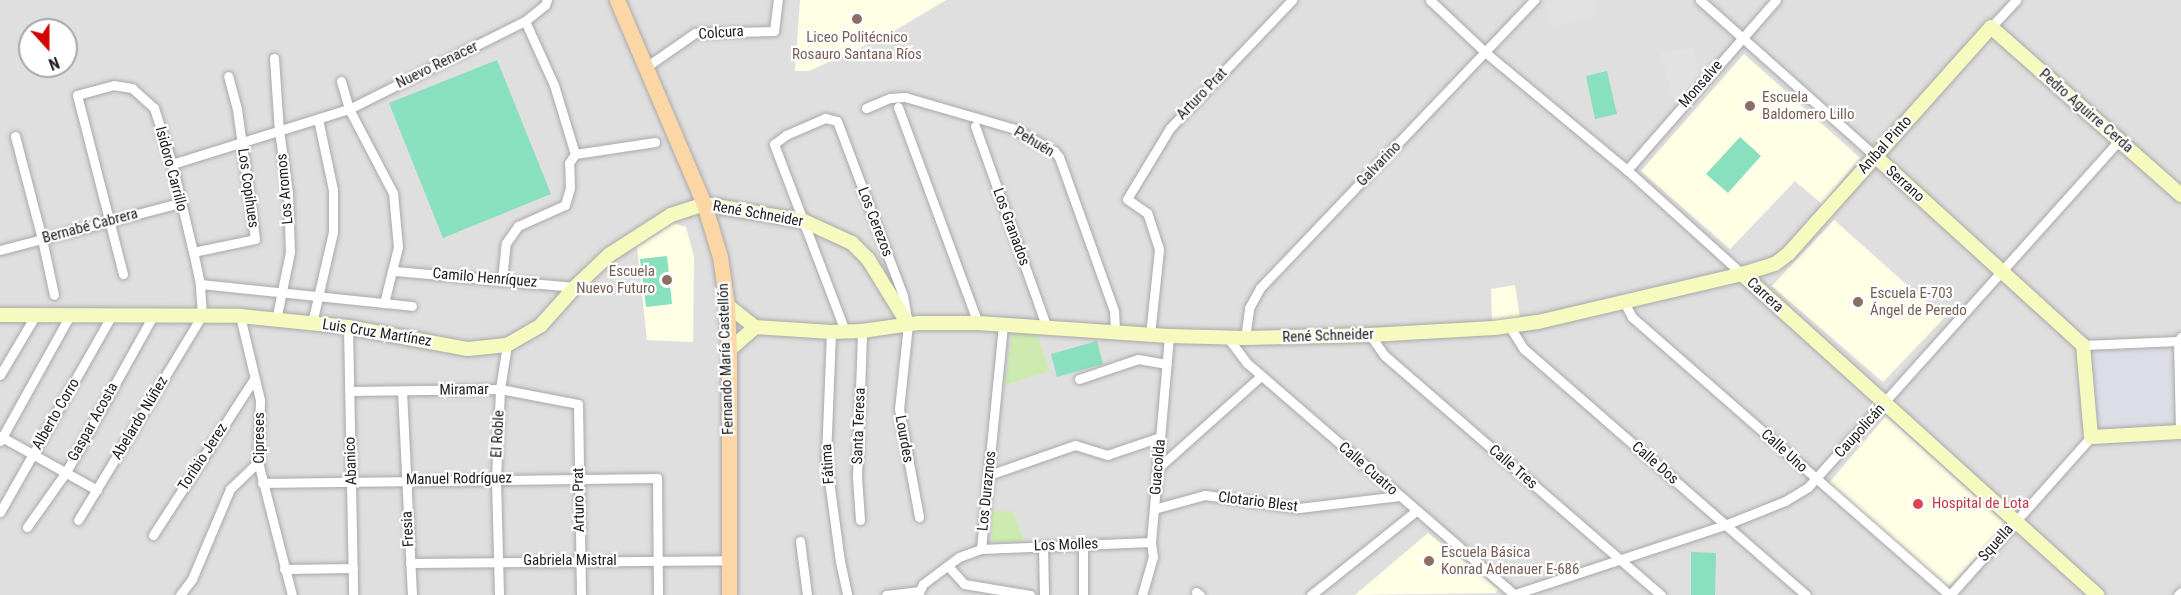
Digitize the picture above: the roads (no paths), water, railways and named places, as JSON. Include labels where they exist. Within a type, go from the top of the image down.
[{"type":"main road","name":"Fernando María Castellón","points":[[616,0],[704,204],[720,257],[727,305],[729,350],[729,595]]},
{"type":"main road","name":"Pedro Aguirre Cerda","points":[[1991,27],[2181,195]]},
{"type":"main road","name":"Aníbal Pinto","points":[[1742,274],[1767,268],[1782,259],[1991,27]]},
{"type":"main road","name":"Serrano","points":[[1875,156],[2083,345]]},
{"type":"main road","name":"René Schneider","points":[[704,204],[804,221],[859,248],[908,324]]},
{"type":"main road","name":"Luis Cruz Martínez","points":[[0,315],[240,316],[348,327],[468,349],[507,345],[541,325],[575,286],[609,255],[671,215],[704,204]]},
{"type":"main road","name":"René Schneider","points":[[755,327],[838,332],[908,324],[978,323],[1228,338],[1370,335],[1510,327],[1742,274]]},
{"type":"main road","name":"Carrera","points":[[1742,274],[2097,595]]},
{"type":"main road","points":[[727,305],[755,327],[729,350]]},
{"type":"main road","points":[[2083,345],[2091,437],[2180,431]]},
{"type":"street","name":"Nuevo Renacer","points":[[172,164],[349,109],[525,21],[548,0]]},
{"type":"street","name":"Colcura","points":[[646,67],[695,33],[774,31],[778,0]]},
{"type":"street","name":"Arturo Prat","points":[[1150,335],[1159,249],[1145,209],[1127,199],[1170,128],[1292,0]]},
{"type":"street","name":"Carrera","points":[[1430,0],[1486,53],[1627,170],[1742,274]]},
{"type":"street","name":"Galvarino","points":[[1245,338],[1249,308],[1260,288],[1534,0]]},
{"type":"street","name":"Serrano","points":[[1700,0],[1875,156]]},
{"type":"street","name":"Monsalve","points":[[1627,170],[1776,0]]},
{"type":"street","name":"Aníbal Pinto","points":[[1991,27],[2016,0]]},
{"type":"street","points":[[525,21],[554,85],[575,154]]},
{"type":"street","name":"Los Aromos","points":[[274,58],[279,131],[288,193],[290,252],[276,320]]},
{"type":"street","name":"Los Copihues","points":[[193,252],[255,238],[237,110],[228,76]]},
{"type":"street","points":[[341,81],[349,109],[393,193],[398,247],[394,271],[384,303]]},
{"type":"street","name":"Isidoro Carrillo","points":[[110,220],[77,95],[114,85],[132,88],[154,108],[172,164],[179,203],[193,252],[200,284],[202,315]]},
{"type":"street","name":"Pehuén","points":[[866,108],[890,98],[905,97],[1012,128],[1054,151],[1059,157],[1114,311],[1115,332]]},
{"type":"street","points":[[898,107],[978,323]]},
{"type":"street","points":[[312,323],[333,232],[333,201],[318,118]]},
{"type":"street","name":"Los Cerezos","points":[[804,221],[774,144],[786,135],[816,121],[830,118],[837,121],[899,285],[908,324]]},
{"type":"street","name":"Los Granados","points":[[975,126],[1047,328]]},
{"type":"street","points":[[15,136],[54,295]]},
{"type":"street","name":"Caupolicán","points":[[1513,595],[1725,525],[1785,501],[1816,480],[2119,140]]},
{"type":"street","points":[[502,279],[506,243],[518,226],[565,205],[570,187],[569,163],[575,154],[655,142]]},
{"type":"street","name":"Bernabé Cabrera","points":[[0,250],[179,203]]},
{"type":"street","points":[[110,220],[123,274]]},
{"type":"street","points":[[804,221],[838,332]]},
{"type":"street","name":"Camilo Henríquez","points":[[394,271],[575,286]]},
{"type":"street","points":[[200,284],[412,306]]},
{"type":"street","name":"Calle Uno","points":[[1624,302],[1632,317],[1950,595]]},
{"type":"street","name":"Gaspar Acosta","points":[[27,527],[66,472],[154,314]]},
{"type":"street","name":"Alberto Corro","points":[[0,512],[112,315]]},
{"type":"street","name":"Abelardo Núñez","points":[[78,520],[202,315]]},
{"type":"street","points":[[0,375],[35,316]]},
{"type":"street","name":"Cipreses","points":[[240,316],[260,400],[258,462],[292,595]]},
{"type":"street","points":[[69,317],[1,438],[97,490]]},
{"type":"street","name":"Lourdes","points":[[908,324],[899,409],[919,517]]},
{"type":"street","name":"Los Duraznos","points":[[886,595],[918,593],[923,584],[965,554],[981,549],[1003,325]]},
{"type":"street","name":"Abanico","points":[[348,327],[353,595]]},
{"type":"street","name":"Calle Dos","points":[[1510,327],[1524,350],[1806,595]]},
{"type":"street","name":"Santa Teresa","points":[[860,520],[857,477],[862,331]]},
{"type":"street","name":"Fátima","points":[[838,332],[826,458],[847,595]]},
{"type":"street","name":"Calle Tres","points":[[1370,335],[1384,355],[1660,595]]},
{"type":"street","name":"Guacolda","points":[[1142,595],[1154,557],[1151,542],[1170,336]]},
{"type":"street","name":"Calle Cuatro","points":[[1228,338],[1241,356],[1261,376],[1513,595]]},
{"type":"street","points":[[2083,345],[2179,339],[2180,431]]},
{"type":"street","name":"El Roble","points":[[499,595],[496,478],[500,390],[507,345]]},
{"type":"street","points":[[1079,379],[1138,358],[1167,364]]},
{"type":"street","points":[[1158,468],[1261,376]]},
{"type":"street","name":"Toribio Jerez","points":[[153,535],[254,379]]},
{"type":"street","name":"Miramar","points":[[349,391],[500,390],[578,404]]},
{"type":"street","name":"Fresia","points":[[402,391],[412,595]]},
{"type":"street","name":"Arturo Prat","points":[[578,404],[581,595]]},
{"type":"street","points":[[989,475],[1075,445],[1104,456],[1160,437]]},
{"type":"street","name":"Squella","points":[[1950,595],[2091,437]]},
{"type":"street","points":[[180,595],[192,579],[230,489],[258,462]]},
{"type":"street","name":"Manuel Rodríguez","points":[[262,483],[496,478],[657,478],[658,561]]},
{"type":"street","name":"Clotario Blest","points":[[1154,509],[1199,496],[1299,508],[1399,496]]},
{"type":"street","points":[[1311,595],[1416,511]]},
{"type":"street","points":[[800,542],[807,595]]},
{"type":"street","name":"Los Molles","points":[[981,549],[1151,542]]},
{"type":"street","points":[[1083,545],[1083,595]]},
{"type":"street","points":[[1044,546],[1044,595]]},
{"type":"street","name":"Gabriela Mistral","points":[[410,563],[729,560]]},
{"type":"street","points":[[658,561],[658,595]]},
{"type":"street","points":[[948,566],[964,584],[1030,595]]},
{"type":"street","points":[[284,569],[352,568]]},
{"type":"place","name":"Liceo Politécnico Rosauro Santana Ríos","points":[[857,19]]},
{"type":"place","name":"Escuela Baldomero Lillo","points":[[1750,106]]},
{"type":"place","name":"Escuela Nuevo Futuro","points":[[667,280]]},
{"type":"place","name":"Escuela E-703 Ángel de Peredo","points":[[1858,302]]},
{"type":"place","name":"Hospital de Lota","points":[[1918,504]]},
{"type":"place","name":"Escuela Básica Konrad Adenauer E-686","points":[[1429,561]]}]
